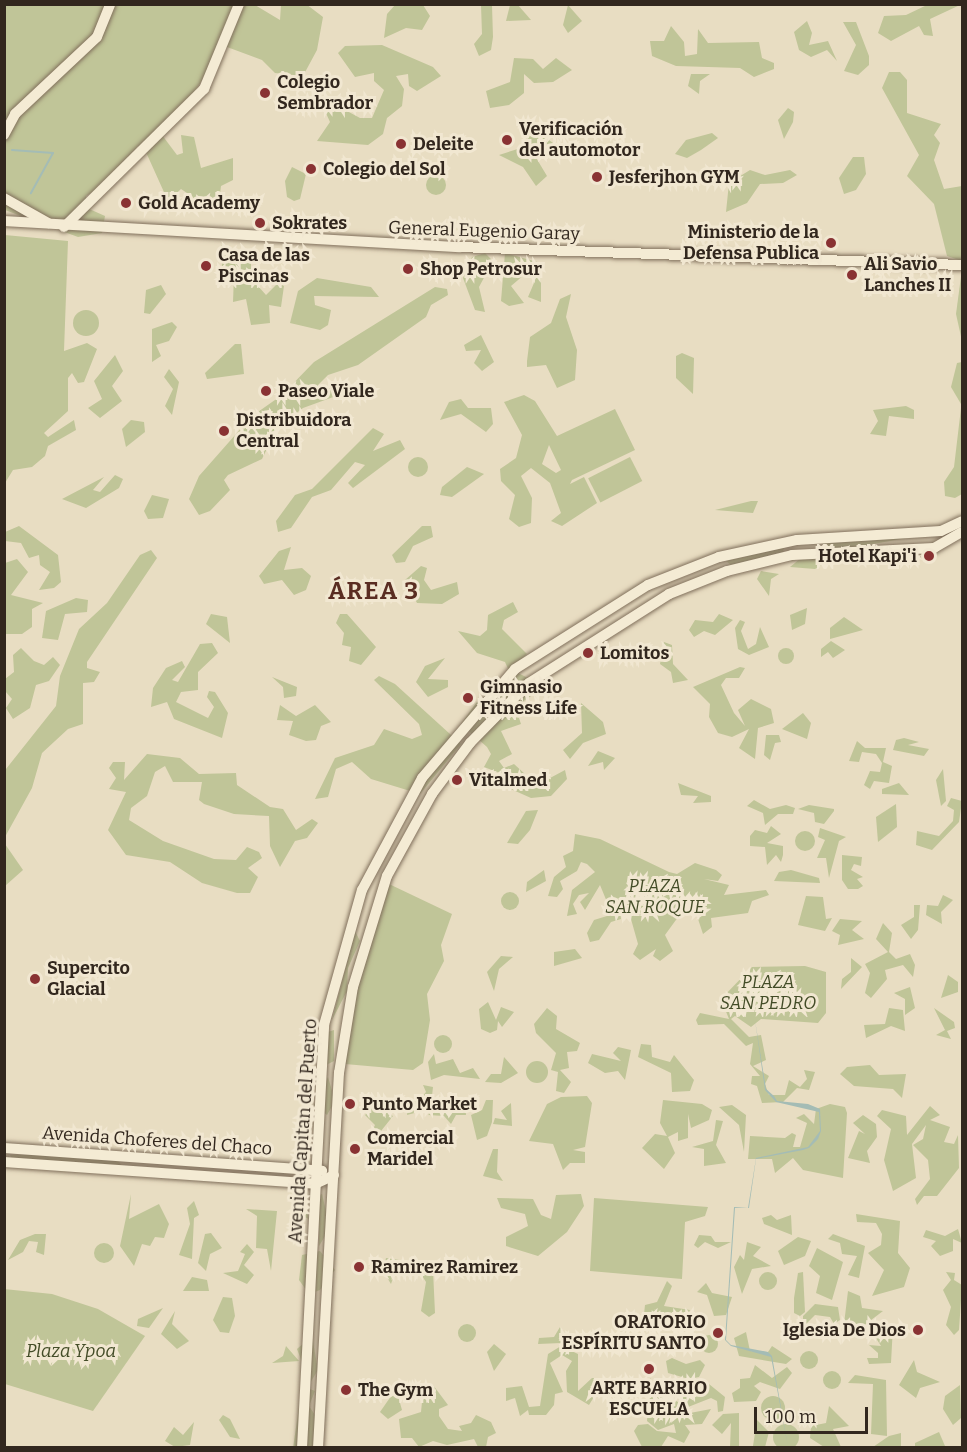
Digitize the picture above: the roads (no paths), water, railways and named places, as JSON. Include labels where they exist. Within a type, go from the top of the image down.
[{"type":"street","points":[[4,135],[15,114],[97,37],[110,4]]},
{"type":"street","points":[[4,198],[61,227],[204,89],[239,4]]},
{"type":"street","name":"General Eugenio Garay","points":[[4,221],[61,227],[963,265]]},
{"type":"street","name":"Avenida Capitan del Puerto","points":[[302,1448],[324,1025],[362,890],[412,793],[515,669],[607,608],[706,561],[797,540],[941,531],[963,522]]},
{"type":"street","name":"Avenida Capitan del Puerto","points":[[318,1448],[339,1073],[366,928],[420,812],[470,742],[529,683],[583,644],[696,582],[792,555],[934,548],[963,532]]},
{"type":"street","name":"Avenida Choferes del Chaco","points":[[4,1148],[316,1168],[334,1175]]},
{"type":"street","name":"Avenida Choferes del Chaco","points":[[4,1162],[315,1184],[334,1175]]},
{"type":"water","points":[[755,1020],[766,1089],[777,1101],[808,1104],[820,1109],[821,1131],[818,1139],[809,1148],[756,1159],[748,1208],[756,1158],[808,1147],[820,1131],[819,1112],[776,1102],[765,1090]]},
{"type":"water","points":[[734,1207],[748,1208],[735,1208],[726,1340],[731,1345],[768,1352],[772,1356],[788,1447],[771,1357],[731,1346],[725,1340]]},
{"type":"waterway","points":[[12,150],[53,153],[31,193]]},
{"type":"place","name":"Colegio Sembrador","points":[[265,93]]},
{"type":"place","name":"Verificación del automotor","points":[[507,140]]},
{"type":"place","name":"Deleite","points":[[401,144]]},
{"type":"place","name":"Colegio del Sol","points":[[311,169]]},
{"type":"place","name":"Jesferjhon GYM","points":[[597,177]]},
{"type":"place","name":"Gold Academy","points":[[126,203]]},
{"type":"place","name":"Sokrates","points":[[260,223]]},
{"type":"place","name":"Ministerio de la Defensa Publica","points":[[831,243]]},
{"type":"place","name":"Casa de las Piscinas","points":[[206,266]]},
{"type":"place","name":"Shop Petrosur","points":[[408,269]]},
{"type":"place","name":"Ali Savio Lanches II","points":[[852,275]]},
{"type":"place","name":"Paseo Viale","points":[[266,391]]},
{"type":"place","name":"Distribuidora Central","points":[[224,431]]},
{"type":"place","name":"Hotel Kapi'i","points":[[929,556]]},
{"type":"place","name":"Lomitos","points":[[588,653]]},
{"type":"place","name":"Gimnasio Fitness Life","points":[[468,698]]},
{"type":"place","name":"Vitalmed","points":[[457,780]]},
{"type":"place","name":"Supercito Glacial","points":[[35,979]]},
{"type":"place","name":"Punto Market","points":[[350,1104]]},
{"type":"place","name":"Comercial Maridel","points":[[355,1149]]},
{"type":"place","name":"Ramirez Ramirez","points":[[359,1267]]},
{"type":"place","name":"Iglesia De Dios","points":[[918,1330]]},
{"type":"place","name":"ORATORIO ESPÍRITU SANTO","points":[[718,1333]]},
{"type":"place","name":"ARTE BARRIO ESCUELA","points":[[649,1369]]},
{"type":"place","name":"The Gym","points":[[346,1390]]},
{"type":"district","name":"ÁREA 3","points":[[374,592]]},
{"type":"park label","name":"PLAZA SAN ROQUE","points":[[655,897]]},
{"type":"park label","name":"PLAZA SAN PEDRO","points":[[768,993]]},
{"type":"park label","name":"Plaza Ypoa","points":[[71,1351]]}]
